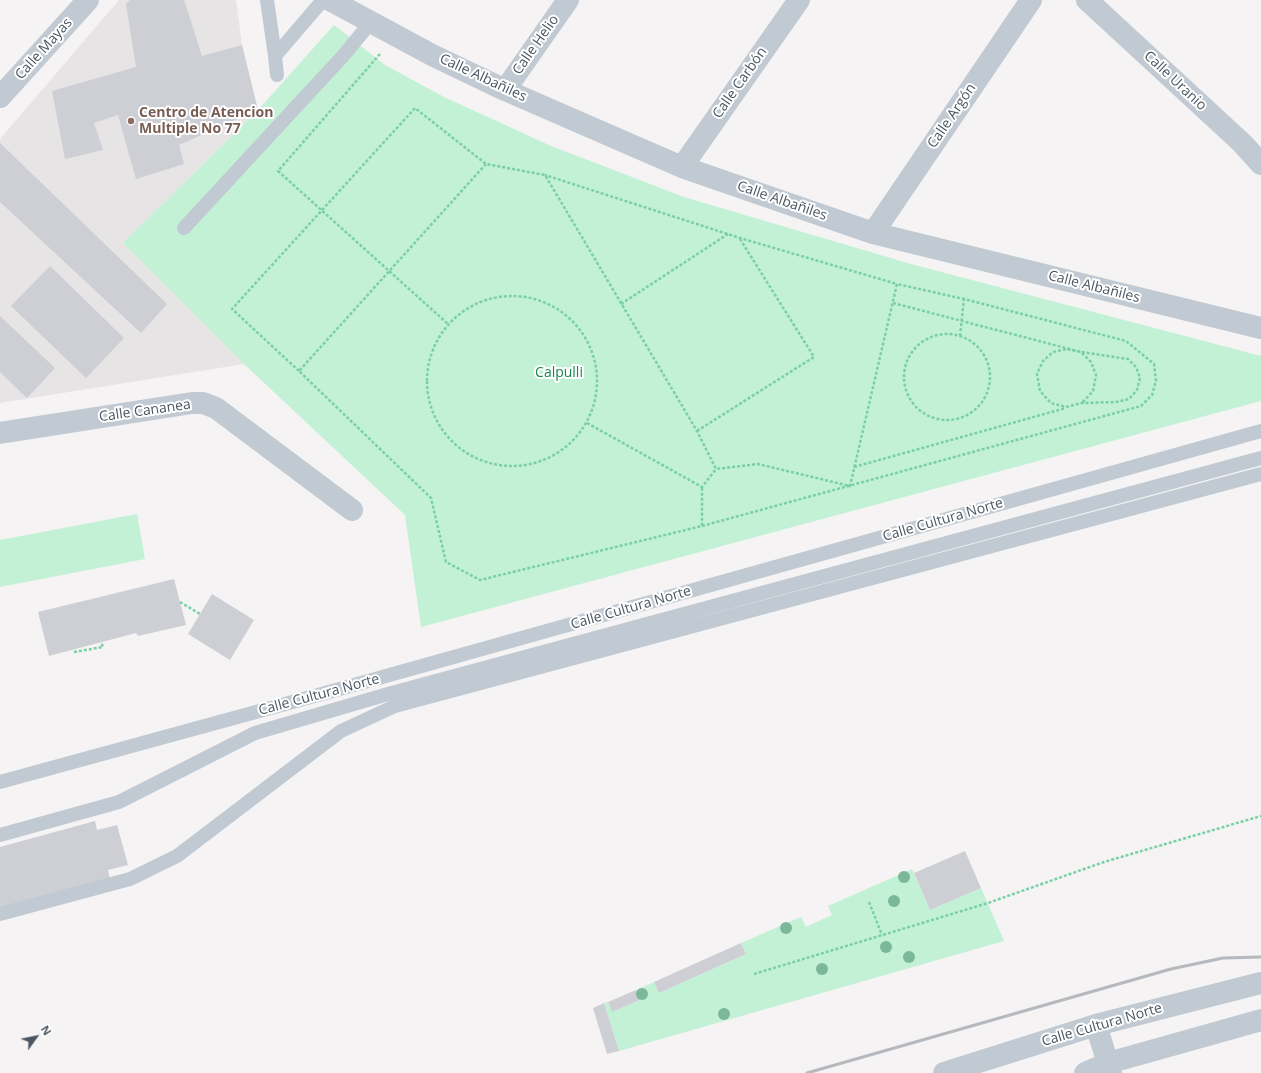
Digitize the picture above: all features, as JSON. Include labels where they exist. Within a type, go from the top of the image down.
[{"type":"street","name":"Calle Mayas","points":[[0,97],[88,0]]},
{"type":"street","name":"Calle Helio","points":[[505,90],[568,0]]},
{"type":"street","name":"Calle Carbón","points":[[682,167],[799,0]]},
{"type":"street","name":"Calle Argón","points":[[873,233],[1031,0]]},
{"type":"street","name":"Calle Uranio","points":[[1087,0],[1242,143],[1261,164]]},
{"type":"street","name":"Calle Albañiles","points":[[333,1],[395,35],[505,90],[682,167],[873,233],[1261,328]]},
{"type":"street","name":"Calle Cananea","points":[[0,433],[192,403],[203,403],[216,408],[352,510]]},
{"type":"street","name":"Calle Cultura Norte","points":[[944,1073],[1096,1026],[1261,983]]},
{"type":"street","points":[[1085,1073],[1109,1068],[1261,1020]]},
{"type":"street","points":[[1096,1026],[1109,1068]]},
{"type":"lane","points":[[267,0],[276,56],[276,75]]},
{"type":"lane","points":[[276,56],[333,1]]},
{"type":"lane","points":[[184,228],[344,56],[371,22]]},
{"type":"lane","name":"Calle Cultura Norte","points":[[0,782],[318,695],[1261,431]]},
{"type":"lane","points":[[0,834],[119,802],[255,734],[395,692],[1261,458]]},
{"type":"lane","points":[[0,914],[130,879],[177,856],[340,731],[395,706],[1261,474]]},
{"type":"path","points":[[395,35],[278,171],[448,324]]},
{"type":"path","points":[[414,108],[486,164],[544,175],[740,238],[897,284],[964,299],[1126,341],[1154,364],[1156,381],[1152,395],[1141,406],[702,526],[480,580],[446,562],[431,498],[232,309],[322,210],[414,108]]},
{"type":"path","points":[[299,371],[486,164]]},
{"type":"path","points":[[544,175],[697,431],[716,469]]},
{"type":"path","points":[[621,304],[728,234]]},
{"type":"path","points":[[697,431],[814,357],[740,238]]},
{"type":"path","points":[[850,486],[897,284]]},
{"type":"path","points":[[522,296],[538,299],[567,315],[588,340],[598,373],[595,402],[587,423],[578,437],[565,448],[551,458],[535,464],[518,467],[501,466],[484,462],[468,454],[455,444],[443,431],[435,417],[429,400],[427,379],[432,352],[438,337],[460,312],[474,304],[490,298],[522,296]]},
{"type":"path","points":[[960,336],[964,299]]},
{"type":"path","points":[[854,467],[1082,403],[1116,402],[1128,399],[1137,390],[1140,378],[1136,367],[1128,359],[1067,349],[893,303]]},
{"type":"path","points":[[947,334],[960,336],[972,343],[982,353],[988,366],[990,380],[986,395],[977,408],[964,417],[949,420],[933,418],[919,410],[909,398],[904,383],[905,367],[911,353],[921,343],[933,336],[947,334]]},
{"type":"path","points":[[1066,407],[1051,403],[1040,390],[1037,374],[1043,361],[1053,352],[1067,349]]},
{"type":"path","points":[[1081,352],[1091,362],[1096,375],[1093,391],[1082,403]]},
{"type":"path","points":[[587,423],[702,487]]},
{"type":"path","points":[[702,526],[702,487],[716,469],[758,464],[850,486]]},
{"type":"path","points":[[180,602],[200,614]]},
{"type":"path","points":[[74,652],[103,647],[102,642]]},
{"type":"path","points":[[754,974],[988,903],[1104,862],[1261,816]]},
{"type":"path","points":[[869,902],[882,935]]},
{"type":"shaded area","points":[[119,0],[236,0],[242,45],[258,110],[123,243],[244,364],[0,403],[0,139]]},
{"type":"green space","name":"Calpulli","points":[[334,25],[385,65],[444,97],[551,146],[684,197],[911,264],[1261,356],[1261,401],[421,627],[405,515],[244,364],[123,243],[258,110]]},
{"type":"green space","points":[[137,514],[145,559],[0,587],[0,540]]},
{"type":"green space","points":[[912,869],[930,910],[981,888],[1004,941],[619,1051],[604,1003],[608,1002],[612,1012],[640,1000],[636,990],[654,982],[659,993],[746,954],[741,943],[801,917],[806,927],[832,915],[828,906]]},
{"type":"building","points":[[130,0],[184,0],[202,56],[242,45],[258,110],[179,145],[184,164],[136,179],[118,115],[94,123],[103,150],[65,159],[52,91],[136,67],[126,4]]},
{"type":"building","points":[[0,143],[167,304],[141,333],[0,202]]},
{"type":"building","points":[[50,266],[124,338],[86,378],[11,306]]},
{"type":"building","points":[[0,316],[55,368],[27,398],[0,372]]},
{"type":"building","points":[[174,579],[186,625],[138,636],[136,633],[49,656],[38,612]]},
{"type":"building","points":[[212,594],[254,620],[230,660],[188,634]]},
{"type":"building","points":[[95,821],[97,830],[117,825],[128,865],[108,870],[110,879],[0,909],[0,847]]},
{"type":"building","points":[[965,851],[981,888],[930,910],[914,873]]},
{"type":"building","points":[[741,943],[746,954],[659,993],[654,982]]},
{"type":"building","points":[[636,990],[640,1000],[612,1012],[608,1002]]},
{"type":"building","points":[[604,1003],[619,1051],[607,1054],[593,1008]]},
{"type":"railway","points":[[807,1073],[1171,969],[1223,958],[1261,957]]},
{"type":"place","name":"Centro de Atencion Multiple No 77","points":[[131,121]]}]
